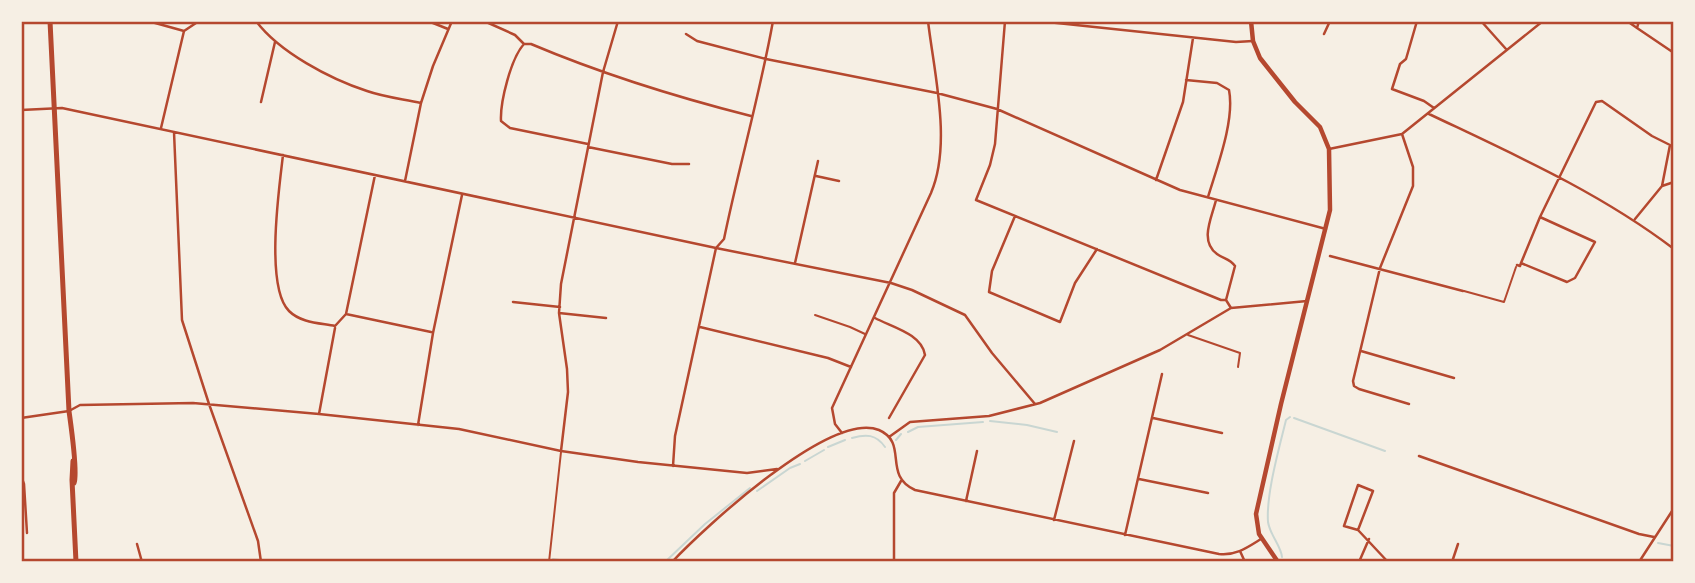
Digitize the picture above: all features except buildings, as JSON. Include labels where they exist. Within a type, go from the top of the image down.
[{"type":"main road","points":[[50,21],[69,411],[76,472],[76,562]]},
{"type":"main road","points":[[1251,21],[1253,41],[1259,55],[1274,76],[1320,127],[1329,149],[1328,182],[1331,206],[1257,510],[1256,524],[1261,539],[1278,562]]},
{"type":"street","points":[[148,21],[184,31]]},
{"type":"street","points":[[161,128],[184,31],[199,21]]},
{"type":"street","points":[[256,21],[275,42],[324,72],[368,92],[421,103]]},
{"type":"street","points":[[428,21],[448,30]]},
{"type":"street","points":[[405,181],[421,103],[452,21]]},
{"type":"street","points":[[484,21],[515,35],[524,44],[531,44],[677,97],[751,117]]},
{"type":"street","points":[[561,451],[568,392],[559,313],[561,284],[603,72],[618,21]]},
{"type":"street","points":[[673,466],[675,436],[716,248],[724,239],[773,21]]},
{"type":"street","points":[[842,433],[835,424],[832,408],[935,183],[942,130],[928,21]]},
{"type":"street","points":[[1004,21],[995,144],[976,200],[1226,300],[1231,308]]},
{"type":"street","points":[[1038,21],[1193,38],[1253,41]]},
{"type":"street","points":[[1324,34],[1330,21]]},
{"type":"street","points":[[1417,21],[1406,59],[1400,64],[1392,89],[1424,101],[1434,108]]},
{"type":"street","points":[[1481,21],[1506,49]]},
{"type":"street","points":[[1329,149],[1402,134],[1543,21]]},
{"type":"street","points":[[1627,21],[1674,53]]},
{"type":"street","points":[[1637,28],[1639,21]]},
{"type":"street","points":[[686,34],[697,41],[766,59],[937,93],[997,108],[1156,180],[1326,229]]},
{"type":"street","points":[[1156,180],[1183,102],[1193,38]]},
{"type":"street","points":[[261,102],[275,42]]},
{"type":"street","points":[[524,44],[500,106],[501,121],[510,128],[672,164],[689,164]]},
{"type":"street","points":[[1186,80],[1222,85],[1229,90],[1231,99],[1226,132],[1208,197]]},
{"type":"street","points":[[1540,217],[1595,242],[1574,278],[1567,282],[1519,264],[1540,217],[1596,102],[1602,101],[1652,136],[1670,145],[1662,186]]},
{"type":"street","points":[[21,110],[55,107],[161,128],[912,289],[965,315],[992,353],[1035,404]]},
{"type":"street","points":[[1429,114],[1561,177],[1634,219],[1674,248]]},
{"type":"street","points":[[174,132],[182,320],[258,541],[261,562]]},
{"type":"street","points":[[1402,134],[1413,167],[1413,186],[1380,268],[1353,381],[1354,386],[1409,404]]},
{"type":"street","points":[[282,155],[275,256],[277,289],[285,307],[296,317],[335,326]]},
{"type":"street","points":[[795,263],[818,161]]},
{"type":"street","points":[[319,414],[335,326],[346,314],[375,174]]},
{"type":"street","points":[[816,176],[839,181]]},
{"type":"street","points":[[1634,219],[1662,186],[1674,181]]},
{"type":"street","points":[[418,425],[433,333],[463,193]]},
{"type":"street","points":[[1217,199],[1208,230],[1208,240],[1217,254],[1231,260],[1235,266],[1226,300]]},
{"type":"street","points":[[1015,216],[992,271],[989,292],[1060,322],[1075,283],[1097,249]]},
{"type":"street","points":[[1330,256],[1463,291]]},
{"type":"street","points":[[889,437],[909,422],[989,416],[1035,404],[1154,353],[1231,308],[1307,301]]},
{"type":"street","points":[[513,302],[560,307]]},
{"type":"street","points":[[559,313],[607,318]]},
{"type":"street","points":[[346,314],[433,333]]},
{"type":"street","points":[[875,318],[918,340],[924,347],[925,355],[889,418]]},
{"type":"street","points":[[700,327],[828,358],[851,367]]},
{"type":"street","points":[[1361,351],[1454,378]]},
{"type":"street","points":[[1125,535],[1162,374]]},
{"type":"street","points":[[21,418],[69,411],[80,405],[155,402],[209,404],[472,431],[561,451],[673,466],[747,473],[777,469]]},
{"type":"street","points":[[1153,418],[1222,433]]},
{"type":"street","points":[[672,562],[703,531],[777,469],[842,433],[866,428],[881,431],[889,437],[895,448],[897,475],[915,490],[1219,554],[1228,555],[1240,551],[1261,539]]},
{"type":"street","points":[[1054,520],[1074,441]]},
{"type":"street","points":[[966,501],[977,451]]},
{"type":"street","points":[[1419,456],[1654,537]]},
{"type":"street","points":[[21,476],[24,484],[27,533]]},
{"type":"street","points":[[1139,479],[1208,493]]},
{"type":"street","points":[[894,562],[894,493],[901,481]]},
{"type":"street","points":[[1358,530],[1373,491],[1358,485],[1344,526],[1358,530],[1388,562]]},
{"type":"street","points":[[1645,562],[1640,561],[1674,508]]},
{"type":"street","points":[[1359,562],[1368,539]]},
{"type":"street","points":[[137,544],[142,562]]},
{"type":"street","points":[[1452,562],[1458,544]]},
{"type":"street","points":[[1240,551],[1245,562]]},
{"type":"lane","points":[[1463,291],[1504,302],[1519,264]]},
{"type":"lane","points":[[815,315],[866,335]]},
{"type":"lane","points":[[1188,335],[1240,353],[1238,367]]},
{"type":"lane","points":[[549,562],[561,451]]},
{"type":"waterway","points":[[1282,557],[1269,527],[1268,511],[1277,458],[1286,420],[1290,417]]},
{"type":"waterway","points":[[1294,418],[1385,451]]},
{"type":"waterway","points":[[990,421],[1057,432]]},
{"type":"waterway","points":[[908,432],[918,427],[983,422]]},
{"type":"waterway","points":[[896,440],[901,434]]},
{"type":"waterway","points":[[852,438],[870,436],[885,447]]},
{"type":"waterway","points":[[828,447],[845,440]]},
{"type":"waterway","points":[[805,461],[824,450]]},
{"type":"waterway","points":[[757,491],[800,464]]},
{"type":"waterway","points":[[665,562],[705,524],[750,488]]},
{"type":"waterway","points":[[1658,543],[1674,546]]},
{"type":"waterway","points":[[553,559],[573,562]]},
{"type":"waterway","points":[[1252,562],[1263,562]]}]
